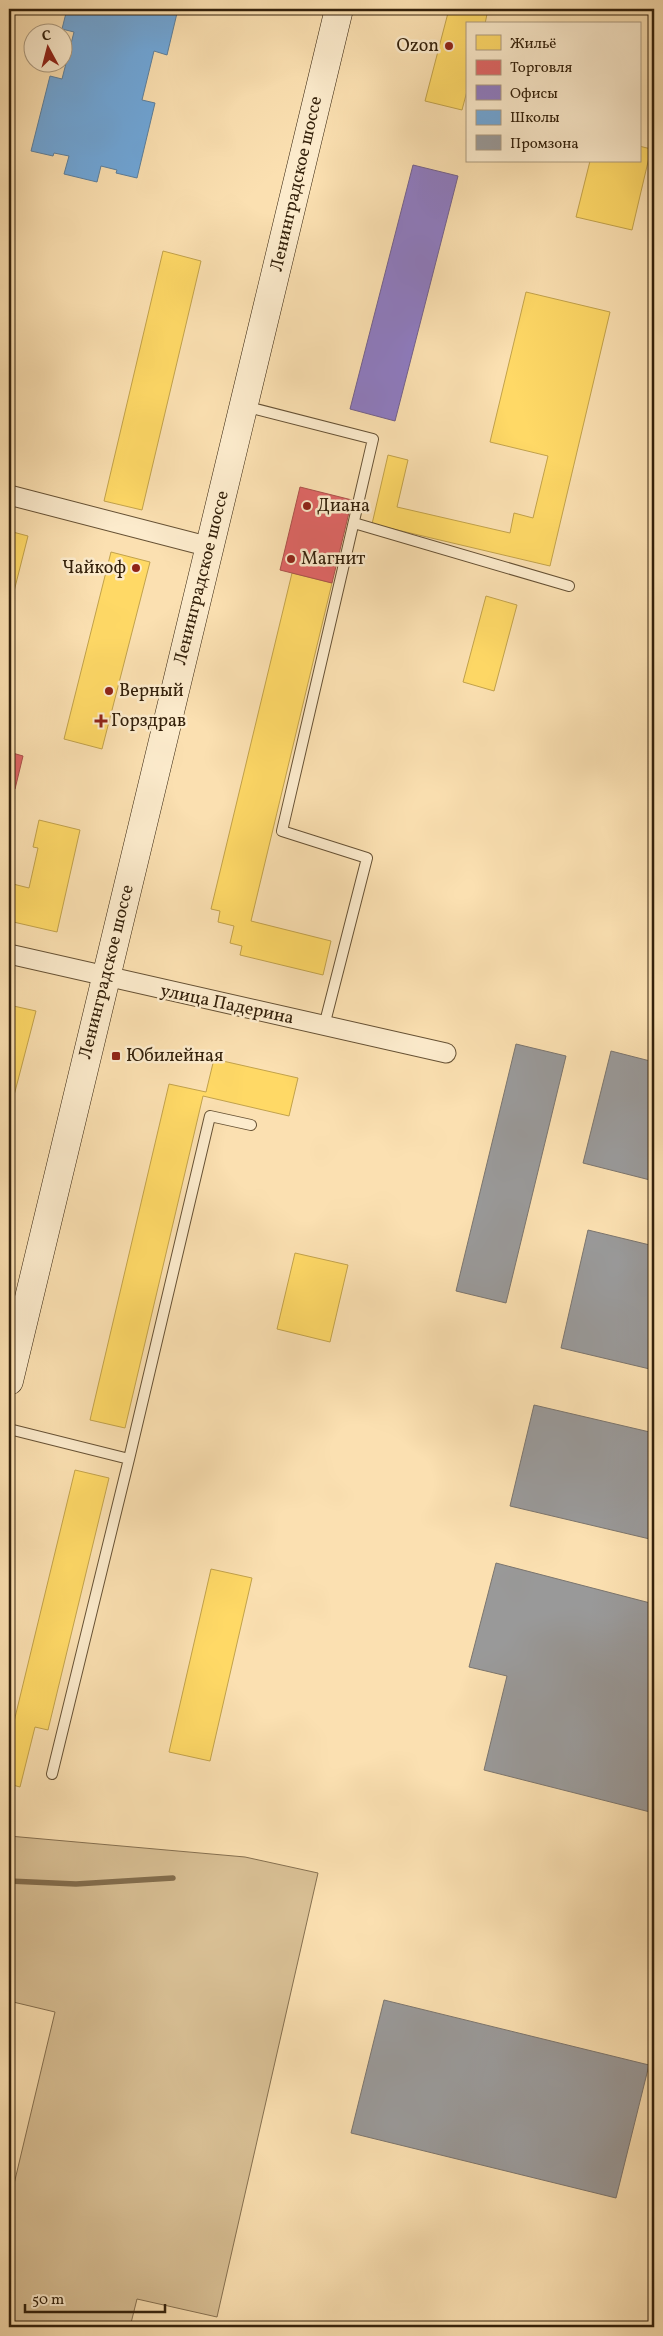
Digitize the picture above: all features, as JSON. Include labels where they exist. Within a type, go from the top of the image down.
[{"type":"main road","name":"Ленинградское шоссе","points":[[9,1381],[339,9]]},
{"type":"street","points":[[9,495],[210,547]]},
{"type":"street","name":"улица Падерина","points":[[9,954],[106,978],[446,1053]]},
{"type":"lane","points":[[244,406],[374,439],[282,831],[367,858],[324,1026]]},
{"type":"lane","points":[[354,523],[569,586]]},
{"type":"lane","points":[[52,1774],[210,1116],[251,1125]]},
{"type":"lane","points":[[9,1429],[128,1459]]},
{"type":"shaded area","points":[[9,1836],[245,1857],[318,1873],[217,2317],[137,2299],[130,2327],[9,2327],[9,2205],[55,2012],[9,2001]]},
{"type":"building: Жильё","points":[[449,9],[488,9],[485,22],[466,22],[466,95],[462,110],[425,101]]},
{"type":"building: Жильё","points":[[640,146],[651,149],[632,230],[576,217],[590,162],[640,162]]},
{"type":"building: Жильё","points":[[163,251],[201,261],[142,510],[104,501]]},
{"type":"building: Жильё","points":[[526,292],[610,312],[550,566],[372,524],[388,455],[408,460],[397,507],[510,533],[514,513],[533,518],[548,456],[490,442]]},
{"type":"building: Жильё","points":[[9,531],[28,536],[9,611]]},
{"type":"building: Жильё","points":[[111,552],[150,562],[102,749],[64,739]]},
{"type":"building: Жильё","points":[[292,573],[332,583],[251,921],[331,941],[323,975],[240,955],[242,946],[230,943],[234,926],[218,922],[220,911],[211,909]]},
{"type":"building: Жильё","points":[[486,596],[517,605],[494,691],[463,682]]},
{"type":"building: Жильё","points":[[39,820],[80,830],[57,932],[9,921],[9,883],[29,888],[38,848],[33,847]]},
{"type":"building: Жильё","points":[[9,1005],[36,1011],[11,1107],[9,1107]]},
{"type":"building: Жильё","points":[[214,1059],[298,1078],[289,1116],[203,1096],[125,1428],[90,1420],[169,1084],[206,1092]]},
{"type":"building: Жильё","points":[[295,1253],[348,1265],[330,1342],[277,1329]]},
{"type":"building: Жильё","points":[[75,1470],[109,1478],[48,1730],[35,1727],[20,1787],[9,1784],[9,1734],[11,1734]]},
{"type":"building: Жильё","points":[[211,1569],[252,1578],[210,1761],[169,1752]]},
{"type":"building: Торговля","points":[[300,487],[352,500],[332,583],[280,570]]},
{"type":"building: Торговля","points":[[9,752],[23,756],[15,789],[9,788]]},
{"type":"building: Офисы","points":[[413,165],[458,176],[395,421],[350,409]]},
{"type":"building: Школы","points":[[67,9],[178,9],[167,55],[154,51],[142,100],[155,103],[137,178],[116,173],[117,170],[101,166],[97,182],[64,174],[69,156],[54,153],[53,156],[31,151],[50,76],[62,79],[64,72],[72,72],[72,40],[74,32],[72,32],[72,22],[64,22]]},
{"type":"building: Промзона","points":[[516,1044],[566,1056],[506,1303],[456,1291]]},
{"type":"building: Промзона","points":[[611,1051],[654,1062],[654,1181],[583,1163]]},
{"type":"building: Промзона","points":[[588,1230],[654,1246],[654,1370],[561,1348]]},
{"type":"building: Промзона","points":[[534,1405],[654,1433],[654,1540],[510,1506]]},
{"type":"building: Промзона","points":[[496,1563],[654,1604],[654,1813],[484,1770],[507,1676],[469,1667]]},
{"type":"building: Промзона","points":[[384,2000],[649,2065],[616,2198],[351,2133]]},
{"type":"waterway","points":[[9,1881],[76,1884],[173,1878]]},
{"type":"place","name":"Ozon","points":[[449,46]]},
{"type":"place","name":"Диана","points":[[307,506]]},
{"type":"place","name":"Магнит","points":[[291,559]]},
{"type":"place","name":"Чайкоф","points":[[136,568]]},
{"type":"place","name":"Верный","points":[[109,691]]},
{"type":"place","name":"Горздрав","points":[[101,721]]},
{"type":"place","name":"Юбилейная","points":[[116,1056]]}]
